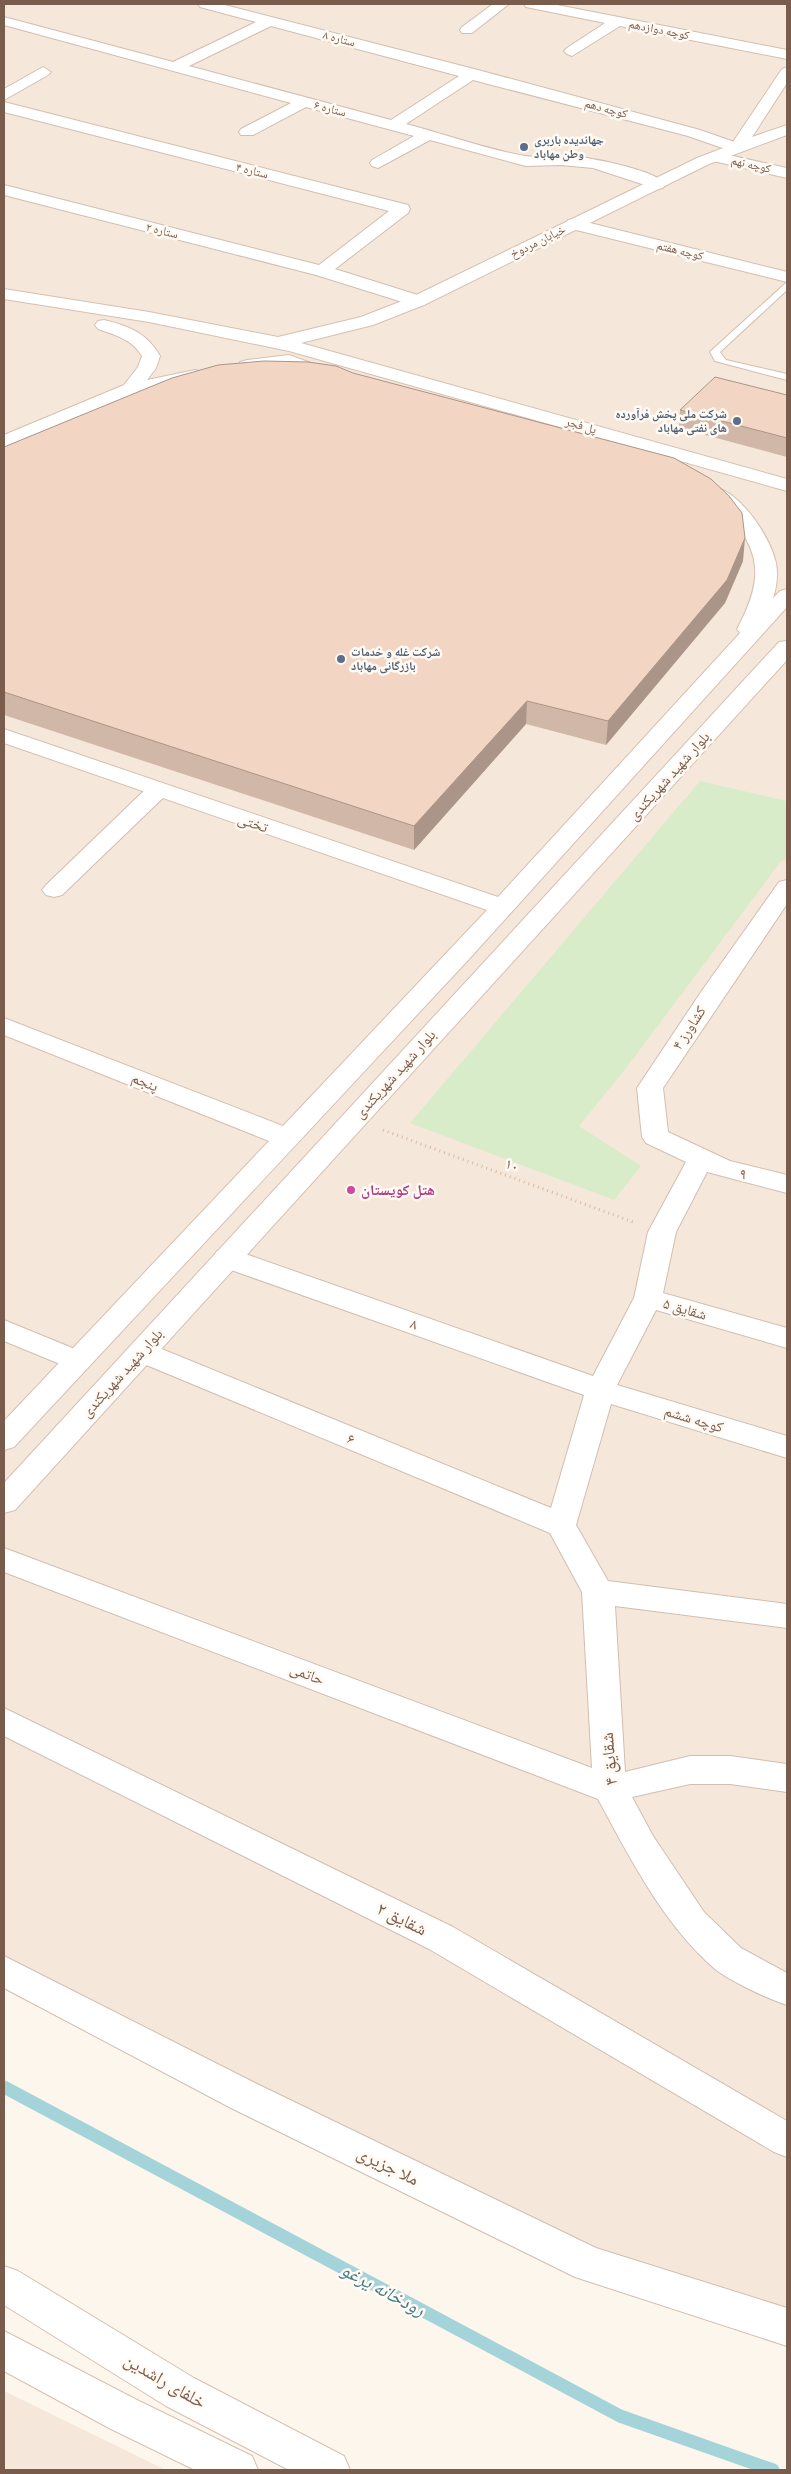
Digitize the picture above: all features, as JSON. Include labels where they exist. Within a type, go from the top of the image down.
[{"type":"street","name":"ستاره ۸","points":[[205,4],[473,73]]},
{"type":"street","points":[[467,30],[502,4]]},
{"type":"street","name":"کوچه دوازدهم","points":[[531,4],[565,7],[618,21],[787,55]]},
{"type":"street","points":[[174,67],[270,20]]},
{"type":"street","name":"ستاره ۶","points":[[4,21],[526,161],[584,160],[611,167],[657,184]]},
{"type":"street","points":[[572,51],[618,21]]},
{"type":"street","points":[[4,95],[43,72]]},
{"type":"street","points":[[737,148],[787,72]]},
{"type":"street","points":[[392,126],[473,73]]},
{"type":"street","name":"کوچه دهم","points":[[473,73],[694,133],[737,148]]},
{"type":"street","points":[[247,132],[304,102]]},
{"type":"street","name":"ستاره ۴","points":[[4,108],[402,210],[322,271]]},
{"type":"street","name":"خیابان مردوخ","points":[[285,341],[367,321],[418,301],[715,157],[787,130]]},
{"type":"street","points":[[378,163],[426,135]]},
{"type":"street","name":"کوچه نهم","points":[[715,157],[787,173]]},
{"type":"street","name":"ستاره ۲","points":[[4,190],[322,271],[418,301]]},
{"type":"street","name":"کوچه هفتم","points":[[574,224],[787,277]]},
{"type":"street","points":[[4,294],[116,310],[351,353],[787,474]]},
{"type":"street","points":[[49,318],[104,325],[360,375]]},
{"type":"street","points":[[104,325],[132,334],[145,345],[151,356],[147,368],[132,389]]},
{"type":"street","points":[[242,334],[360,375],[787,495]]},
{"type":"street","points":[[230,370],[289,361]]},
{"type":"street","points":[[4,442],[132,389],[210,374]]},
{"type":"street","name":"پل فجر","points":[[360,375],[787,485]]},
{"type":"street","points":[[754,464],[787,467]]},
{"type":"street","points":[[737,651],[761,604],[766,577],[761,550],[740,513],[695,480],[787,504]]},
{"type":"street","points":[[4,1439],[503,907],[787,595]]},
{"type":"street","name":"بلوار شهید شهریکندی","points":[[4,1502],[787,647]]},
{"type":"street","name":"تختی","points":[[4,737],[503,907]]},
{"type":"street","points":[[54,890],[158,790]]},
{"type":"street","name":"کشاورز ۴","points":[[701,1159],[655,1137],[650,1088],[710,997],[787,887]]},
{"type":"street","name":"پنجم","points":[[4,1026],[287,1138]]},
{"type":"street","name":"۹","points":[[701,1159],[722,1168],[787,1184]]},
{"type":"street","name":"شقایق ۵","points":[[701,1159],[662,1232],[648,1298],[787,1338]]},
{"type":"street","name":"۸","points":[[227,1258],[600,1390]]},
{"type":"street","points":[[560,1525],[600,1390],[648,1298]]},
{"type":"street","points":[[4,1330],[77,1361]]},
{"type":"street","name":"۶","points":[[142,1352],[560,1525]]},
{"type":"street","name":"کوچه ششم","points":[[600,1390],[787,1447]]},
{"type":"street","name":"شقایق ۴","points":[[560,1525],[598,1592],[610,1789],[641,1846],[692,1923],[729,1958],[787,1990]]},
{"type":"street","name":"حاتمی","points":[[4,1560],[610,1789]]},
{"type":"street","points":[[598,1592],[787,1616]]},
{"type":"street","name":"شقایق ۲","points":[[4,1720],[441,1938],[787,2140]]},
{"type":"street","points":[[610,1789],[690,1770],[730,1770],[787,1778]]},
{"type":"street","name":"ملا جزیری","points":[[4,1971],[244,2096],[589,2264],[787,2327]]},
{"type":"street","name":"خلفای راشدین","points":[[4,2284],[180,2392],[330,2470]]},
{"type":"street","points":[[4,2350],[124,2414],[238,2470]]},
{"type":"lane","points":[[787,285],[715,352],[718,359],[723,362],[787,377]]},
{"type":"path","name":"۱۰","points":[[354,1119],[662,1232]]},
{"type":"shaded area","points":[[4,4],[787,4],[787,2327],[533,2246],[4,1971]]},
{"type":"shaded area","points":[[4,2391],[166,2470],[4,2470]]},
{"type":"green space","points":[[700,781],[787,801],[787,859],[781,861],[627,1067],[579,1126],[641,1166],[614,1200],[410,1123]]},
{"type":"building","name":"شرکت غله و خدمات بازرگانی مهاباد","points":[[264,361],[308,362],[336,366],[353,373],[674,458],[711,479],[729,496],[742,513],[745,538],[727,580],[608,721],[527,701],[414,826],[4,692],[4,447],[172,378],[218,365]]},
{"type":"building","points":[[715,377],[787,395],[787,438],[680,410]]},
{"type":"waterway","name":"رودخانه یرغو","points":[[4,2087],[620,2416],[773,2470]]},
{"type":"place","name":"جهاندیده باربری وطن مهاباد","points":[[524,147]]},
{"type":"place","name":"شرکت ملی پخش فرآورده های نفتی مهاباد","points":[[737,421]]},
{"type":"place","name":"شرکت غله و خدمات بازرگانی مهاباد","points":[[341,659]]},
{"type":"place","name":"هتل کویستان","points":[[351,1190]]}]
